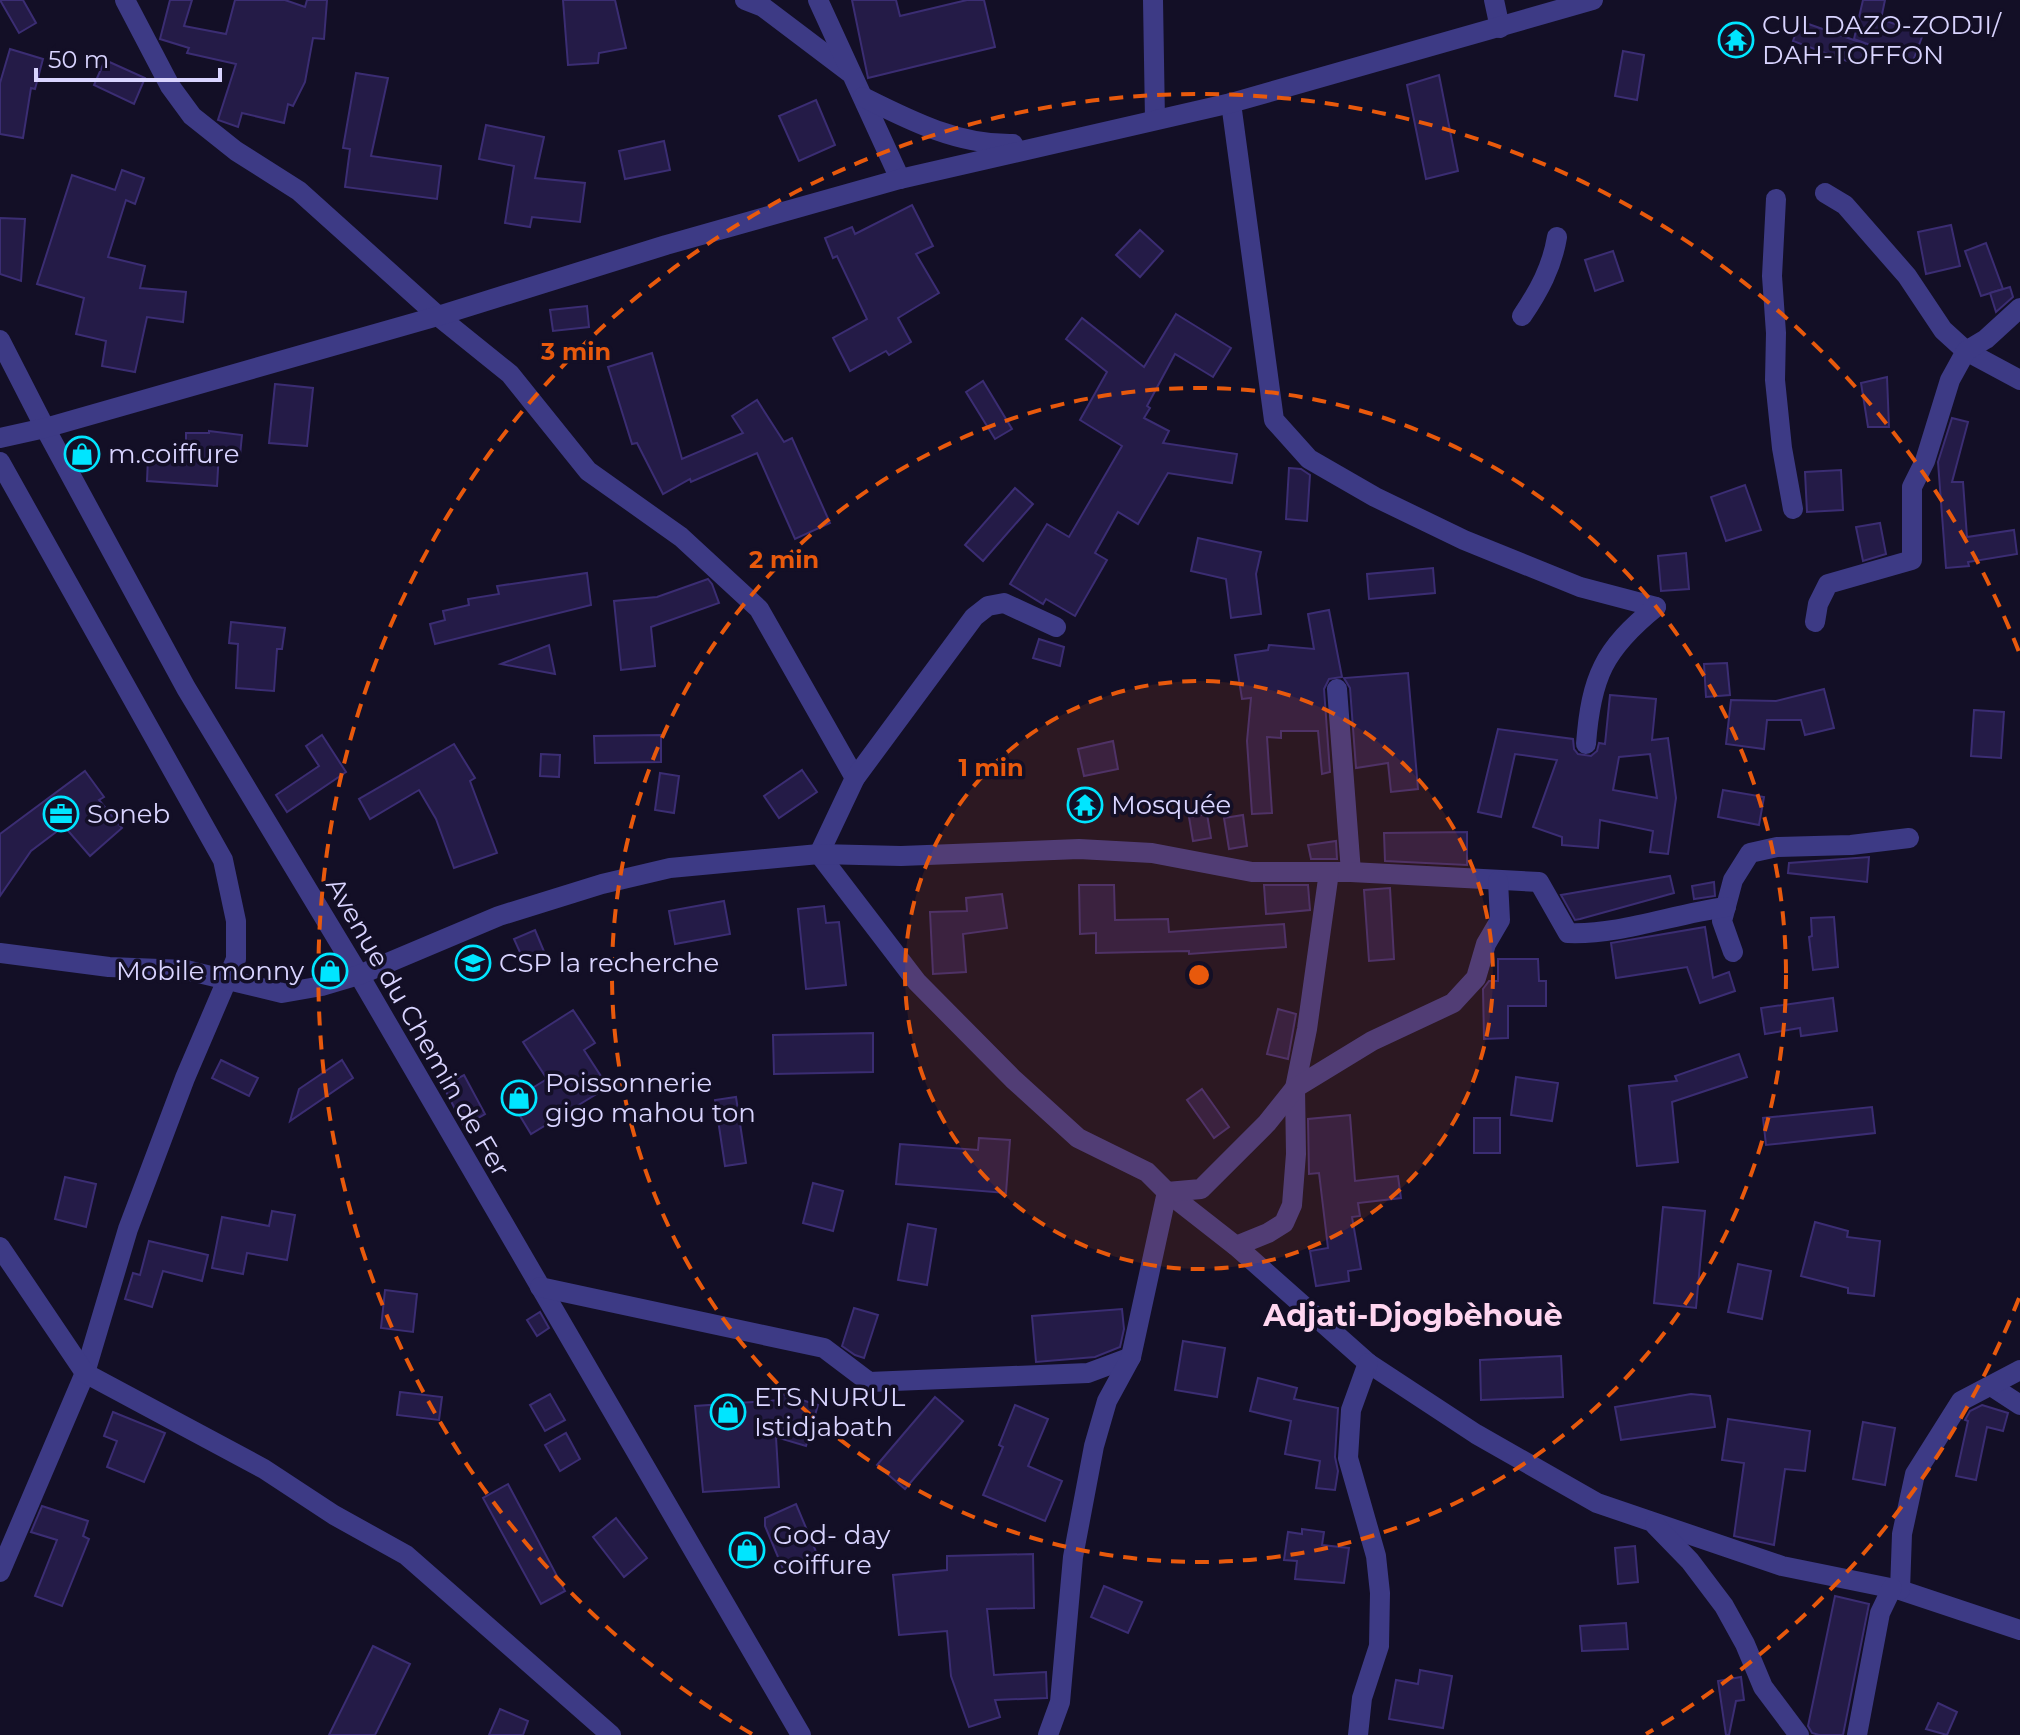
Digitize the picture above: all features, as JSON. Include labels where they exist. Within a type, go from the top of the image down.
[{"type":"street","points":[[125,0],[170,86],[192,116],[236,151],[299,191],[438,316],[510,374],[588,471],[681,537],[759,609],[855,778]]},
{"type":"street","points":[[745,0],[763,7],[853,75]]},
{"type":"street","points":[[818,0],[900,179]]},
{"type":"street","points":[[1153,0],[1155,120]]},
{"type":"street","points":[[1494,0],[1500,28]]},
{"type":"street","points":[[0,438],[45,428],[438,316],[666,245],[900,179],[1231,103],[1593,0]]},
{"type":"street","points":[[863,97],[924,127],[989,144],[1052,144]]},
{"type":"street","points":[[1231,103],[1274,420],[1309,459],[1375,497],[1464,540],[1580,587],[1656,607],[1637,622],[1608,655],[1594,684],[1586,744]]},
{"type":"street","points":[[1825,193],[1845,205],[1907,276],[1943,330],[1966,351],[2020,380]]},
{"type":"street","points":[[1776,199],[1772,276],[1775,380],[1782,448],[1793,509]]},
{"type":"street","points":[[1522,316],[1553,260],[1557,237]]},
{"type":"street","points":[[1815,622],[1818,604],[1828,584],[1912,560],[1912,487],[1925,461],[1950,380],[1966,351],[1986,339],[2020,308]]},
{"type":"street","name":"Avenue du Chemin de Fer","points":[[0,340],[186,688],[359,975],[801,1735]]},
{"type":"street","points":[[0,462],[223,860],[236,921],[236,959],[185,1078],[128,1229],[85,1373],[0,1572]]},
{"type":"street","points":[[819,854],[855,778],[974,617],[988,606],[1004,603],[1056,627]]},
{"type":"street","points":[[1337,689],[1351,872]]},
{"type":"street","points":[[1733,952],[1722,921],[1733,880],[1750,853],[1777,847],[1851,845],[1909,838]]},
{"type":"street","points":[[0,953],[109,967],[186,970],[282,993],[359,975],[499,916],[602,884],[670,868],[819,854],[901,856],[1079,849],[1152,853],[1252,872],[1351,872],[1539,882],[1568,933],[1595,934],[1726,907]]},
{"type":"street","points":[[819,854],[917,982],[1013,1079],[1078,1138],[1147,1172],[1368,1363],[1476,1434],[1597,1503],[1782,1566],[1896,1589],[2020,1630]]},
{"type":"street","points":[[1236,1246],[1284,1223],[1292,1205],[1296,1154],[1295,1088],[1307,1029],[1329,872]]},
{"type":"street","points":[[1167,1192],[1201,1189],[1267,1123],[1295,1088],[1372,1041],[1453,1003],[1476,978],[1486,944],[1500,920],[1498,881]]},
{"type":"street","points":[[1048,1735],[1060,1702],[1073,1557],[1094,1446],[1107,1401],[1131,1357],[1167,1192]]},
{"type":"street","points":[[0,1247],[85,1373],[264,1469],[334,1515],[406,1555],[611,1735]]},
{"type":"street","points":[[540,1287],[824,1348],[869,1382],[1088,1373],[1131,1357]]},
{"type":"street","points":[[1358,1735],[1362,1698],[1379,1646],[1380,1593],[1376,1556],[1348,1458],[1351,1410],[1368,1363]]},
{"type":"street","points":[[1857,1735],[1880,1613],[1896,1589],[1902,1534],[1915,1474],[1961,1401],[2020,1370]]},
{"type":"street","points":[[1991,1386],[2020,1405]]},
{"type":"street","points":[[1652,1522],[1690,1561],[1724,1606],[1745,1644],[1763,1687],[1799,1735]]},
{"type":"building","points":[[0,0],[23,0],[36,23],[19,33]]},
{"type":"building","points":[[170,0],[192,0],[184,26],[226,34],[235,0],[285,0],[305,7],[307,0],[327,0],[324,39],[313,38],[305,82],[293,106],[288,104],[284,123],[242,113],[238,127],[218,120],[236,64],[187,53],[189,48],[160,39]]},
{"type":"building","points":[[563,0],[615,0],[626,48],[599,53],[598,63],[568,65]]},
{"type":"building","points":[[852,0],[896,0],[900,16],[967,0],[984,0],[995,47],[868,78]]},
{"type":"building","points":[[1863,0],[1885,0],[1881,19],[1923,34],[1913,61],[1854,39]]},
{"type":"building","points":[[1800,21],[1865,44],[1860,66],[1793,41]]},
{"type":"building","points":[[10,49],[43,59],[35,89],[31,88],[23,138],[0,134],[0,83]]},
{"type":"building","points":[[1623,51],[1644,55],[1637,100],[1615,96]]},
{"type":"building","points":[[105,60],[145,78],[134,104],[94,85]]},
{"type":"building","points":[[356,73],[388,78],[371,156],[441,166],[437,199],[345,187],[350,149],[343,148]]},
{"type":"building","points":[[1439,75],[1458,171],[1426,179],[1407,85]]},
{"type":"building","points":[[816,100],[835,145],[799,161],[779,116]]},
{"type":"building","points":[[486,125],[544,137],[535,178],[585,183],[580,222],[532,217],[530,227],[505,223],[514,166],[479,159]]},
{"type":"building","points":[[664,141],[670,170],[625,179],[619,151]]},
{"type":"building","points":[[122,170],[144,178],[135,204],[126,200],[108,257],[145,266],[140,288],[186,292],[183,322],[147,317],[135,372],[102,366],[106,341],[76,334],[84,298],[37,284],[72,175],[115,190]]},
{"type":"building","points":[[912,205],[933,246],[916,254],[939,293],[898,318],[911,342],[889,355],[886,351],[850,371],[833,338],[867,319],[825,238],[852,227],[855,234]]},
{"type":"building","points":[[0,218],[25,219],[21,281],[0,274]]},
{"type":"building","points":[[1951,225],[1960,266],[1926,274],[1918,232]]},
{"type":"building","points":[[1140,230],[1163,251],[1140,277],[1116,255]]},
{"type":"building","points":[[1986,243],[2003,289],[1981,296],[1965,251]]},
{"type":"building","points":[[1613,251],[1623,281],[1595,291],[1585,260]]},
{"type":"building","points":[[2010,287],[2013,297],[1996,312],[1990,293]]},
{"type":"building","points":[[587,306],[589,327],[553,331],[550,310]]},
{"type":"building","points":[[1176,314],[1231,348],[1213,377],[1175,354],[1147,406],[1150,408],[1144,418],[1169,431],[1163,443],[1237,454],[1232,483],[1168,473],[1138,524],[1118,512],[1095,553],[1107,560],[1075,616],[1046,599],[1043,604],[1010,584],[1047,524],[1069,537],[1122,446],[1080,420],[1107,372],[1066,339],[1082,318],[1144,367]]},
{"type":"building","points":[[652,353],[682,459],[743,433],[732,416],[757,400],[784,442],[792,438],[830,523],[795,539],[757,453],[691,482],[690,479],[663,494],[637,443],[632,444],[608,367]]},
{"type":"building","points":[[1887,377],[1889,427],[1868,427],[1861,383]]},
{"type":"building","points":[[983,381],[1012,429],[995,439],[966,392]]},
{"type":"building","points":[[275,384],[313,388],[307,446],[269,443]]},
{"type":"building","points":[[1952,418],[1968,422],[1952,482],[1963,482],[1967,537],[2014,530],[2017,554],[1968,562],[1969,566],[1946,568],[1938,462]]},
{"type":"building","points":[[209,431],[242,435],[240,455],[219,452],[217,486],[147,481],[148,458],[186,460],[186,433]]},
{"type":"building","points":[[1289,468],[1301,469],[1310,475],[1307,521],[1286,519]]},
{"type":"building","points":[[1841,470],[1843,510],[1807,512],[1805,472]]},
{"type":"building","points":[[1745,485],[1761,530],[1726,541],[1711,497]]},
{"type":"building","points":[[1015,488],[1033,504],[983,561],[965,545]]},
{"type":"building","points":[[1880,523],[1886,554],[1863,561],[1856,527]]},
{"type":"building","points":[[1198,538],[1261,552],[1256,574],[1261,614],[1231,618],[1226,579],[1191,571]]},
{"type":"building","points":[[1686,553],[1689,589],[1661,591],[1658,556]]},
{"type":"building","points":[[1433,568],[1435,593],[1369,599],[1367,574]]},
{"type":"building","points":[[587,573],[591,605],[435,644],[430,624],[445,620],[443,611],[469,605],[468,599],[499,594],[497,586]]},
{"type":"building","points":[[708,579],[719,603],[651,627],[655,666],[621,670],[614,601],[657,597]]},
{"type":"building","points":[[1329,610],[1342,677],[1329,679],[1324,689],[1330,772],[1322,774],[1318,731],[1281,731],[1281,738],[1267,737],[1272,813],[1252,814],[1247,741],[1251,698],[1242,699],[1235,655],[1268,650],[1269,645],[1314,649],[1308,614]]},
{"type":"building","points":[[231,622],[285,628],[282,649],[277,649],[274,691],[236,688],[238,644],[229,643]]},
{"type":"building","points":[[1039,639],[1064,647],[1060,666],[1033,658]]},
{"type":"building","points":[[549,645],[555,674],[501,664]]},
{"type":"building","points":[[1727,663],[1730,695],[1706,697],[1704,664]]},
{"type":"building","points":[[1408,673],[1418,789],[1391,792],[1388,763],[1356,768],[1350,688],[1344,678]]},
{"type":"building","points":[[1824,689],[1834,728],[1805,735],[1801,720],[1767,720],[1764,749],[1726,744],[1731,700],[1776,701]]},
{"type":"building","points":[[1610,695],[1656,699],[1652,740],[1668,738],[1676,798],[1668,854],[1650,852],[1653,831],[1600,820],[1598,848],[1562,845],[1562,837],[1533,827],[1557,760],[1515,754],[1501,817],[1478,812],[1498,729],[1573,739],[1578,754],[1591,756],[1597,751],[1599,743],[1605,744]],"holes":[[[1650,754],[1657,798],[1613,790],[1619,757]]]},
{"type":"building","points":[[1974,710],[2004,712],[2001,758],[1971,756]]},
{"type":"building","points":[[322,735],[346,772],[287,812],[276,795],[319,766],[306,746]]},
{"type":"building","points":[[661,735],[661,762],[595,763],[594,736]]},
{"type":"building","points":[[1113,741],[1118,769],[1084,776],[1078,749]]},
{"type":"building","points":[[454,744],[475,778],[470,781],[497,853],[454,868],[436,819],[419,790],[370,819],[359,799]]},
{"type":"building","points":[[541,754],[560,755],[559,777],[540,776]]},
{"type":"building","points":[[802,770],[817,792],[779,818],[764,796]]},
{"type":"building","points":[[85,771],[104,797],[99,800],[122,828],[90,856],[64,826],[31,851],[0,896],[0,834]]},
{"type":"building","points":[[660,773],[679,776],[674,813],[655,810]]},
{"type":"building","points":[[1723,790],[1764,797],[1759,825],[1718,817]]},
{"type":"building","points":[[1207,814],[1211,838],[1193,841],[1189,817]]},
{"type":"building","points":[[1243,815],[1247,846],[1229,849],[1224,818]]},
{"type":"building","points":[[1467,832],[1467,865],[1385,861],[1384,833]]},
{"type":"building","points":[[1336,841],[1337,859],[1311,859],[1308,845]]},
{"type":"building","points":[[1869,857],[1867,882],[1788,873],[1789,863]]},
{"type":"building","points":[[1670,876],[1674,893],[1575,920],[1561,895]]},
{"type":"building","points":[[1714,882],[1715,896],[1694,899],[1692,886]]},
{"type":"building","points":[[1079,885],[1114,885],[1115,920],[1168,919],[1169,932],[1284,924],[1286,947],[1189,954],[1189,951],[1096,953],[1096,933],[1080,934]]},
{"type":"building","points":[[1264,885],[1308,885],[1310,910],[1266,914]]},
{"type":"building","points":[[1390,888],[1394,959],[1369,961],[1364,890]]},
{"type":"building","points":[[1002,894],[1007,928],[963,934],[966,972],[933,974],[930,912],[967,911],[966,898]]},
{"type":"building","points":[[724,901],[730,934],[675,944],[669,911]]},
{"type":"building","points":[[824,906],[826,923],[839,922],[846,985],[806,989],[798,909]]},
{"type":"building","points":[[1834,917],[1838,967],[1813,970],[1809,937],[1812,936],[1811,918]]},
{"type":"building","points":[[1705,927],[1713,978],[1729,972],[1735,991],[1700,1003],[1687,967],[1616,978],[1611,943]]},
{"type":"building","points":[[535,930],[548,961],[528,970],[514,939]]},
{"type":"building","points":[[1498,959],[1538,959],[1539,981],[1546,981],[1546,1006],[1508,1006],[1508,1038],[1484,1039],[1483,989],[1489,981],[1498,981]]},
{"type":"building","points":[[1833,998],[1837,1031],[1801,1036],[1800,1028],[1765,1034],[1761,1008]]},
{"type":"building","points":[[1278,1009],[1296,1014],[1288,1059],[1267,1054]]},
{"type":"building","points":[[573,1010],[595,1043],[584,1050],[608,1087],[531,1134],[511,1101],[547,1079],[523,1042]]},
{"type":"building","points":[[873,1033],[873,1072],[774,1074],[773,1035]]},
{"type":"building","points":[[1739,1054],[1747,1077],[1672,1102],[1678,1162],[1637,1166],[1629,1086],[1677,1081],[1675,1076]]},
{"type":"building","points":[[221,1060],[258,1078],[249,1096],[212,1078]]},
{"type":"building","points":[[342,1060],[353,1078],[290,1121],[299,1089]]},
{"type":"building","points":[[464,1075],[485,1114],[464,1126],[443,1086]]},
{"type":"building","points":[[1516,1077],[1558,1083],[1552,1121],[1511,1115]]},
{"type":"building","points":[[1202,1089],[1229,1127],[1214,1138],[1187,1100]]},
{"type":"building","points":[[736,1097],[746,1163],[725,1166],[715,1100]]},
{"type":"building","points":[[1872,1107],[1875,1133],[1766,1145],[1763,1118]]},
{"type":"building","points":[[1350,1115],[1355,1181],[1398,1176],[1401,1198],[1358,1203],[1360,1216],[1352,1217],[1361,1269],[1348,1271],[1349,1281],[1316,1286],[1310,1251],[1328,1248],[1319,1173],[1309,1174],[1308,1119]]},
{"type":"building","points":[[1474,1118],[1500,1118],[1500,1153],[1474,1153]]},
{"type":"building","points":[[979,1138],[1010,1140],[1006,1193],[896,1184],[900,1144],[978,1150]]},
{"type":"building","points":[[65,1177],[96,1184],[86,1227],[55,1219]]},
{"type":"building","points":[[813,1183],[843,1191],[833,1231],[803,1223]]},
{"type":"building","points":[[1663,1207],[1705,1211],[1696,1308],[1654,1303]]},
{"type":"building","points":[[272,1211],[295,1215],[287,1260],[247,1253],[243,1274],[212,1268],[222,1217],[269,1226]]},
{"type":"building","points":[[1815,1222],[1848,1231],[1847,1237],[1880,1241],[1874,1296],[1848,1293],[1848,1288],[1801,1276]]},
{"type":"building","points":[[908,1224],[936,1229],[927,1285],[898,1280]]},
{"type":"building","points":[[149,1241],[208,1255],[202,1281],[163,1271],[152,1307],[125,1299],[133,1273],[140,1275]]},
{"type":"building","points":[[1738,1264],[1771,1271],[1762,1319],[1728,1312]]},
{"type":"building","points":[[385,1290],[417,1294],[413,1332],[381,1328]]},
{"type":"building","points":[[854,1308],[878,1315],[864,1358],[842,1346]]},
{"type":"building","points":[[1122,1309],[1124,1329],[1120,1347],[1095,1357],[1036,1362],[1032,1316]]},
{"type":"building","points":[[540,1312],[549,1328],[537,1336],[527,1320]]},
{"type":"building","points":[[1183,1341],[1225,1348],[1217,1397],[1175,1390]]},
{"type":"building","points":[[1561,1356],[1563,1397],[1481,1400],[1480,1360]]},
{"type":"building","points":[[1258,1378],[1297,1388],[1294,1399],[1338,1408],[1335,1490],[1316,1488],[1320,1461],[1285,1454],[1291,1421],[1250,1411]]},
{"type":"building","points":[[400,1392],[442,1397],[439,1420],[397,1415]]},
{"type":"building","points":[[550,1394],[565,1420],[545,1431],[530,1405]]},
{"type":"building","points":[[782,1394],[818,1405],[806,1446],[776,1437],[779,1487],[703,1492],[695,1406],[780,1400]]},
{"type":"building","points":[[1691,1394],[1710,1396],[1715,1427],[1621,1440],[1615,1407]]},
{"type":"building","points":[[935,1397],[963,1421],[905,1489],[877,1465]]},
{"type":"building","points":[[1015,1405],[1048,1419],[1028,1466],[1062,1481],[1045,1521],[983,1495],[1003,1447],[999,1445]]},
{"type":"building","points":[[1982,1405],[2008,1413],[2003,1431],[1987,1427],[1976,1480],[1956,1476],[1968,1421],[1965,1420],[1970,1411]]},
{"type":"building","points":[[113,1412],[165,1433],[144,1482],[107,1467],[117,1441],[104,1436]]},
{"type":"building","points":[[1728,1419],[1810,1431],[1805,1471],[1785,1469],[1774,1545],[1734,1536],[1744,1463],[1722,1460]]},
{"type":"building","points":[[1863,1422],[1895,1428],[1885,1485],[1853,1479]]},
{"type":"building","points":[[566,1433],[580,1459],[560,1471],[545,1445]]},
{"type":"building","points":[[508,1484],[565,1591],[541,1604],[483,1498]]},
{"type":"building","points":[[796,1504],[817,1554],[783,1569],[765,1526],[765,1518]]},
{"type":"building","points":[[42,1506],[88,1521],[83,1536],[89,1539],[62,1606],[35,1596],[57,1540],[31,1532]]},
{"type":"building","points":[[616,1518],[647,1558],[624,1577],[593,1537]]},
{"type":"building","points":[[1302,1529],[1324,1532],[1322,1545],[1349,1548],[1344,1583],[1295,1579],[1297,1561],[1284,1560],[1288,1532],[1302,1534]]},
{"type":"building","points":[[1635,1546],[1638,1582],[1618,1584],[1615,1548]]},
{"type":"building","points":[[1033,1554],[1034,1608],[987,1609],[994,1675],[1046,1672],[1047,1698],[995,1700],[1000,1717],[969,1727],[951,1676],[947,1631],[899,1635],[893,1575],[947,1570],[947,1556]]},
{"type":"building","points":[[1104,1586],[1142,1602],[1128,1633],[1091,1617]]},
{"type":"building","points":[[1835,1596],[1869,1604],[1843,1735],[1819,1735],[1812,1733],[1808,1726]]},
{"type":"building","points":[[1626,1623],[1628,1649],[1582,1651],[1580,1626]]},
{"type":"building","points":[[373,1646],[410,1664],[375,1735],[329,1735]]},
{"type":"building","points":[[1420,1670],[1452,1676],[1443,1728],[1389,1719],[1396,1680],[1418,1684]]},
{"type":"building","points":[[1741,1677],[1744,1700],[1736,1701],[1729,1735],[1726,1735],[1718,1681]]},
{"type":"building","points":[[1938,1703],[1957,1712],[1947,1735],[1926,1729]]},
{"type":"building","points":[[500,1709],[528,1721],[523,1735],[489,1735]]},
{"type":"place","name":"CUL DAZO-ZODJI/ DAH-TOFFON","points":[[1736,40]]},
{"type":"place","name":"m.coiffure","points":[[82,454]]},
{"type":"place","name":"Mosquée","points":[[1085,805]]},
{"type":"place","name":"Soneb","points":[[61,814]]},
{"type":"place","name":"CSP la recherche","points":[[473,963]]},
{"type":"place","name":"Mobile monny","points":[[330,971]]},
{"type":"place","name":"Poissonnerie gigo mahou ton","points":[[519,1098]]},
{"type":"place","name":"ETS NURUL Istidjabath","points":[[728,1412]]},
{"type":"place","name":"God- day coiffure","points":[[747,1550]]},
{"type":"district","name":"Adjati-Djogbèhouè","points":[[1413,1315]]}]
